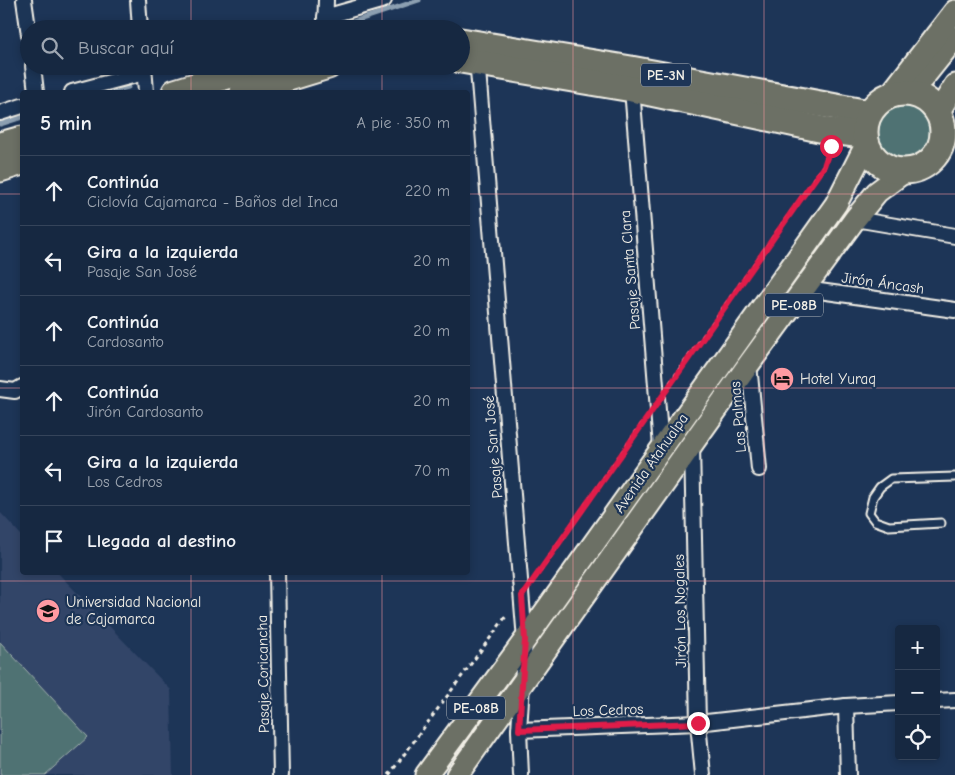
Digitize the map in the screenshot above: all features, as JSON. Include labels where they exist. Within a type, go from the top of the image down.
[{"type":"highway","name":"PE-3N","points":[[470,51],[632,89],[829,131],[866,131]]},
{"type":"highway","name":"PE-3N","points":[[470,51],[866,131]]},
{"type":"highway","points":[[188,90],[282,75]]},
{"type":"highway","points":[[246,90],[266,78]]},
{"type":"highway","points":[[897,94],[920,97],[928,101],[946,118],[940,147],[944,158],[904,172],[880,165],[872,156],[866,131],[878,102],[897,94]]},
{"type":"highway","points":[[0,145],[20,140]]},
{"type":"highway","points":[[0,168],[20,163]]},
{"type":"main road","points":[[897,94],[955,11]]},
{"type":"main road","points":[[897,94],[923,78],[955,38]]},
{"type":"main road","points":[[946,118],[955,85]]},
{"type":"main road","name":"Avenida Atahualpa","points":[[426,775],[525,640],[836,204],[866,131]]},
{"type":"main road","name":"Avenida Atahualpa","points":[[457,775],[855,219],[877,192],[904,172]]},
{"type":"street","points":[[24,0],[27,20]]},
{"type":"street","points":[[138,0],[139,20]]},
{"type":"street","points":[[325,20],[326,0]]},
{"type":"street","points":[[333,20],[384,0]]},
{"type":"street","name":"Pasaje San José","points":[[470,61],[522,596],[525,640],[524,683],[519,730],[521,775]]},
{"type":"street","points":[[34,75],[36,90]]},
{"type":"street","points":[[79,90],[128,75]]},
{"type":"street","points":[[144,75],[146,90]]},
{"type":"street","name":"Pasaje Santa Clara","points":[[632,89],[661,447]]},
{"type":"street","points":[[0,113],[20,107]]},
{"type":"street","points":[[855,219],[955,236]]},
{"type":"street","name":"Jirón Áncash","points":[[806,289],[955,310]]},
{"type":"street","name":"Las Palmas","points":[[750,364],[759,468]]},
{"type":"street","points":[[0,388],[15,391],[20,388]]},
{"type":"street","name":"Jirón Los Nogales","points":[[692,446],[698,723],[703,775]]},
{"type":"street","name":"Pasaje Coricancha","points":[[277,575],[281,775]]},
{"type":"street","points":[[940,701],[955,700]]},
{"type":"street","name":"Los Cedros","points":[[519,730],[698,723],[846,706],[895,703]]},
{"type":"street","points":[[846,706],[848,775]]},
{"type":"lane","points":[[941,523],[889,526],[875,521],[869,512],[873,497],[880,486],[891,479],[955,477]]},
{"type":"path","points":[[389,775],[522,596],[824,166],[831,146],[829,131]]},
{"type":"shaded area","name":"Universidad Nacional de Cajamarca","points":[[0,512],[20,534],[20,575],[60,575],[171,690],[173,775],[0,775]]},
{"type":"green space","points":[[897,103],[909,103],[923,111],[931,125],[929,142],[923,151],[909,159],[897,159],[887,154],[880,147],[875,137],[875,125],[880,115],[887,108]]},
{"type":"green space","points":[[0,642],[88,737],[45,775],[0,775]]},
{"type":"waterway","points":[[359,20],[419,0]]},
{"type":"waterway","points":[[116,90],[128,87]]},
{"type":"waterway","points":[[0,124],[20,118]]},
{"type":"place","name":"Hotel Yuraq","points":[[782,379]]},
{"type":"place","name":"Universidad Nacional de Cajamarca","points":[[48,611]]},
{"type":"route","points":[[698,723],[519,730],[524,683],[525,640],[522,596],[824,166],[831,146]]}]
